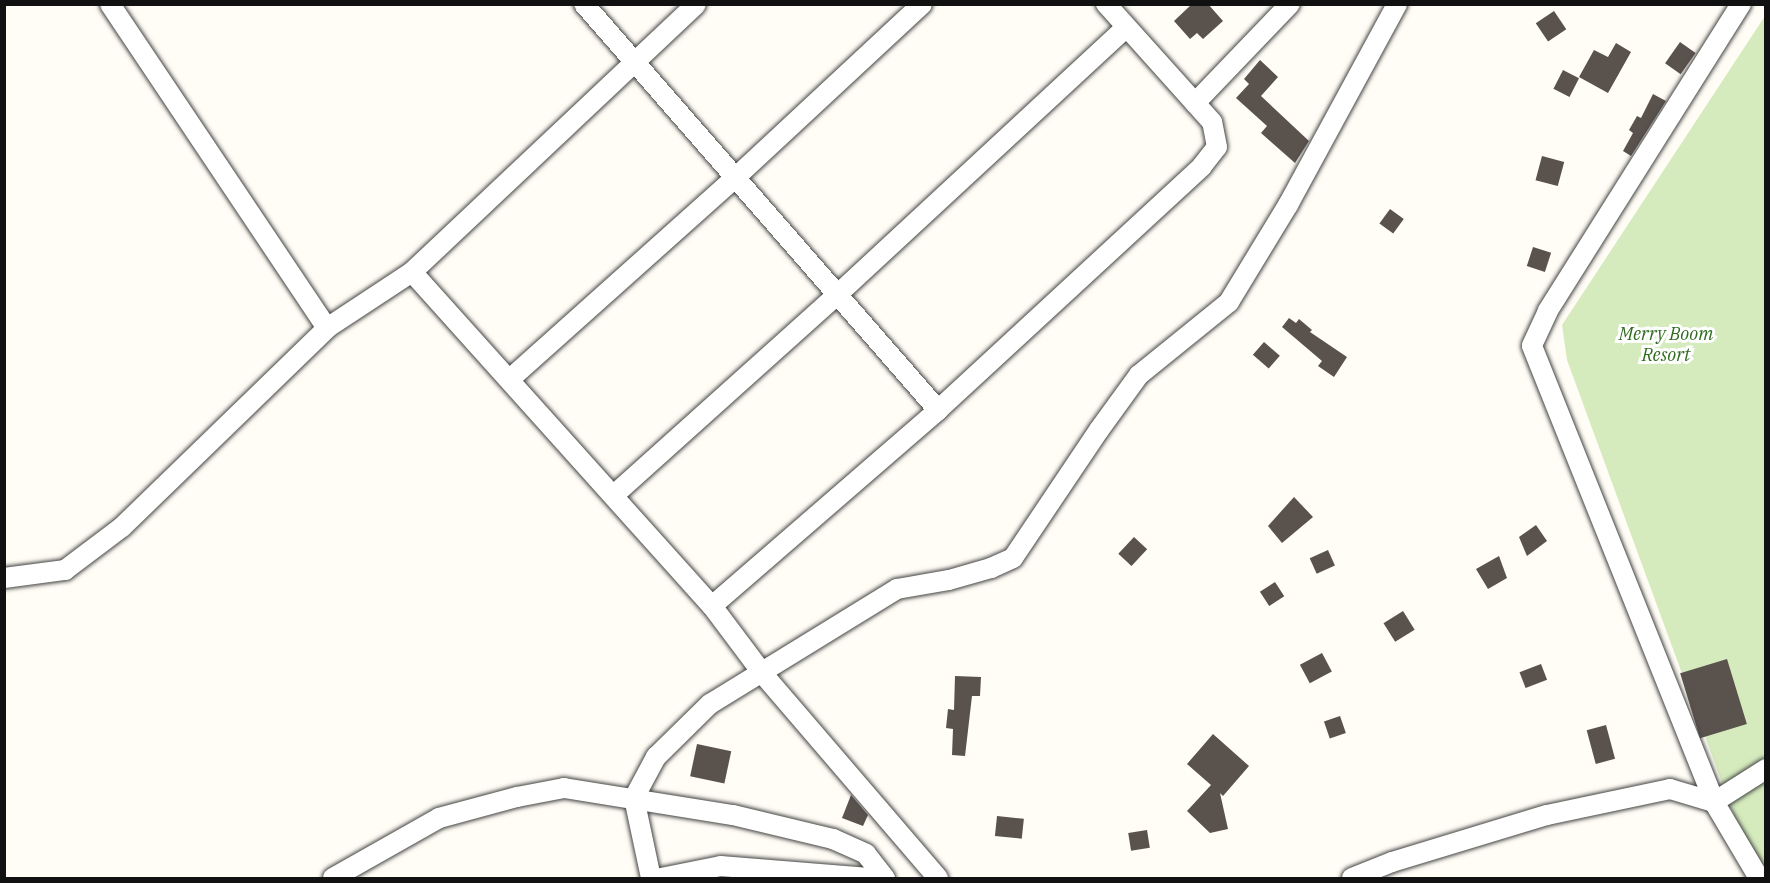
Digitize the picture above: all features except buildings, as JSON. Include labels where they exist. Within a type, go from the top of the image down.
[{"type":"street","points":[[110,4],[327,328]]},
{"type":"street","points":[[584,4],[938,410]]},
{"type":"street","points":[[4,578],[65,570],[122,527],[327,328],[412,272],[696,4]]},
{"type":"street","points":[[510,379],[735,178],[922,4]]},
{"type":"street","points":[[712,606],[938,410],[1202,166],[1217,147],[1212,122],[1106,4]]},
{"type":"street","points":[[1195,103],[1290,4]]},
{"type":"street","points":[[651,879],[634,798],[656,757],[710,704],[763,674],[897,589],[949,580],[991,568],[1013,558],[1139,375],[1229,302],[1288,205],[1397,4]]},
{"type":"street","points":[[1741,4],[1548,311],[1532,346],[1714,802],[1759,879]]},
{"type":"street","points":[[614,495],[837,295],[1126,27]]},
{"type":"street","points":[[412,272],[712,606],[763,674],[938,879]]},
{"type":"street","points":[[1352,879],[1392,862],[1569,810],[1670,789],[1714,802],[1766,769]]},
{"type":"street","points":[[333,879],[439,818],[517,797],[564,788],[733,815],[833,839],[866,854],[885,879]]},
{"type":"street","points":[[661,879],[721,866],[869,879]]},
{"type":"green space","name":"Merry Boom Resort","points":[[1765,16],[1765,878],[1757,878],[1567,360],[1562,325]]}]
